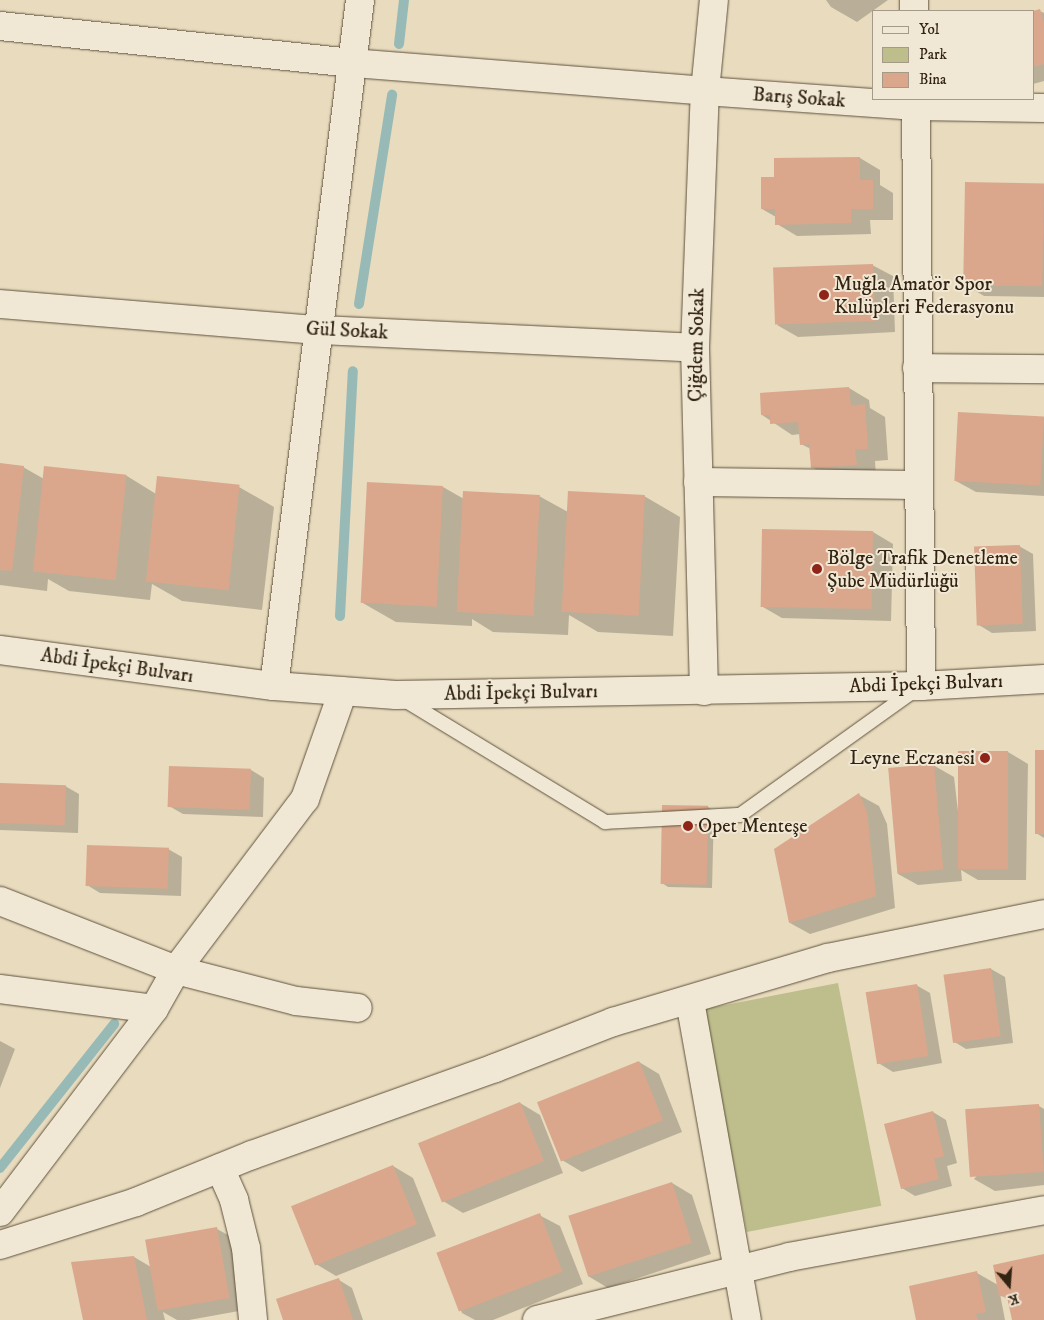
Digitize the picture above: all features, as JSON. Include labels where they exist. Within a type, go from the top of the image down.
[{"type":"street","points":[[274,686],[360,0]]},
{"type":"street","name":"Çiğdem Sokak","points":[[704,691],[695,348],[704,91],[714,0]]},
{"type":"street","name":"Barış Sokak","points":[[0,26],[352,63],[704,91],[872,100]]},
{"type":"street","name":"Barış Sokak","points":[[877,100],[1044,108]]},
{"type":"street","points":[[916,102],[917,485],[920,686]]},
{"type":"street","name":"Gül Sokak","points":[[0,304],[319,330],[695,348]]},
{"type":"street","points":[[917,368],[1044,369]]},
{"type":"street","points":[[698,482],[917,485]]},
{"type":"street","name":"Abdi İpekçi Bulvarı","points":[[0,650],[274,686],[396,695],[920,686],[1044,679]]},
{"type":"street","points":[[0,1212],[154,1008],[176,970],[306,799],[343,691]]},
{"type":"street","points":[[0,901],[176,970],[296,1001],[358,1008]]},
{"type":"street","points":[[0,1245],[136,1202],[220,1168],[613,1022],[690,1001],[760,976],[828,958],[1044,914]]},
{"type":"street","points":[[0,989],[154,1008]]},
{"type":"street","points":[[690,1001],[747,1320]]},
{"type":"street","points":[[220,1168],[234,1200],[246,1248],[253,1320]]},
{"type":"street","points":[[537,1320],[860,1242],[1044,1210]]},
{"type":"lane","points":[[396,695],[605,822],[740,815],[920,686]]},
{"type":"green space","points":[[838,983],[881,1206],[747,1232],[704,1009]]},
{"type":"building","points":[[1040,9],[1044,23],[1044,64],[1034,67],[1034,11]]},
{"type":"building","points":[[860,157],[860,180],[873,180],[873,209],[851,209],[851,223],[775,225],[775,209],[761,209],[761,177],[774,177],[774,158]]},
{"type":"building","points":[[965,182],[1044,183],[1042,286],[963,285]]},
{"type":"building","name":"Muğla Amatör Spor Kulüpleri Federasyonu","points":[[873,264],[875,321],[775,324],[773,267]]},
{"type":"building","points":[[849,387],[851,406],[865,404],[868,449],[855,449],[857,465],[811,468],[809,444],[800,445],[798,422],[770,424],[770,415],[761,415],[760,393]]},
{"type":"building","points":[[958,412],[1044,417],[1040,485],[954,481]]},
{"type":"building","points":[[0,463],[24,466],[12,571],[0,570]]},
{"type":"building","points":[[44,466],[127,475],[115,580],[33,571]]},
{"type":"building","points":[[157,476],[240,485],[228,590],[146,581]]},
{"type":"building","points":[[367,482],[443,486],[437,607],[361,603]]},
{"type":"building","points":[[463,491],[540,495],[534,616],[457,612]]},
{"type":"building","points":[[568,491],[645,495],[639,616],[562,612]]},
{"type":"building","name":"Bölge Trafik Denetleme Şube Müdürlüğü","points":[[762,529],[873,531],[872,609],[761,607]]},
{"type":"building","points":[[1020,545],[1023,624],[977,626],[974,547]]},
{"type":"building","points":[[1035,750],[1044,750],[1044,834],[1035,834]]},
{"type":"building","points":[[958,751],[1008,751],[1008,869],[958,869]]},
{"type":"building","points":[[934,764],[943,870],[897,874],[888,768]]},
{"type":"building","points":[[169,766],[251,769],[250,810],[168,807]]},
{"type":"building","points":[[0,783],[66,785],[65,825],[0,823]]},
{"type":"building","points":[[859,793],[867,812],[876,896],[789,923],[774,849]]},
{"type":"building","points":[[662,805],[708,806],[707,885],[661,884]]},
{"type":"building","points":[[87,845],[169,848],[168,889],[86,886]]},
{"type":"building","points":[[991,968],[1001,1036],[953,1043],[943,975]]},
{"type":"building","points":[[917,984],[928,1056],[877,1064],[866,992]]},
{"type":"building","points":[[639,1061],[663,1120],[561,1162],[537,1102]]},
{"type":"building","points":[[520,1102],[544,1161],[442,1203],[418,1143]]},
{"type":"building","points":[[1039,1104],[1044,1172],[970,1177],[965,1109]]},
{"type":"building","points":[[933,1111],[944,1156],[934,1159],[939,1179],[901,1189],[884,1124]]},
{"type":"building","points":[[393,1165],[417,1224],[315,1266],[291,1206]]},
{"type":"building","points":[[672,1182],[692,1243],[588,1277],[568,1216]]},
{"type":"building","points":[[540,1213],[563,1272],[459,1312],[436,1253]]},
{"type":"building","points":[[217,1227],[230,1298],[158,1311],[145,1240]]},
{"type":"building","points":[[1044,1254],[1044,1320],[1012,1320],[1007,1297],[999,1296],[993,1265]]},
{"type":"building","points":[[134,1256],[147,1320],[83,1320],[71,1262]]},
{"type":"building","points":[[977,1271],[986,1312],[976,1314],[978,1320],[916,1320],[909,1286]]},
{"type":"building","points":[[339,1278],[353,1320],[283,1320],[276,1299]]},
{"type":"waterway","points":[[399,44],[404,0]]},
{"type":"waterway","points":[[359,304],[392,95]]},
{"type":"waterway","points":[[340,616],[353,371]]},
{"type":"waterway","points":[[0,1168],[114,1024]]},
{"type":"place","name":"Muğla Amatör Spor Kulüpleri Federasyonu","points":[[824,295]]},
{"type":"place","name":"Bölge Trafik Denetleme Şube Müdürlüğü","points":[[817,569]]},
{"type":"place","name":"Leyne Eczanesi","points":[[985,758]]},
{"type":"place","name":"Opet Menteşe","points":[[688,826]]}]
